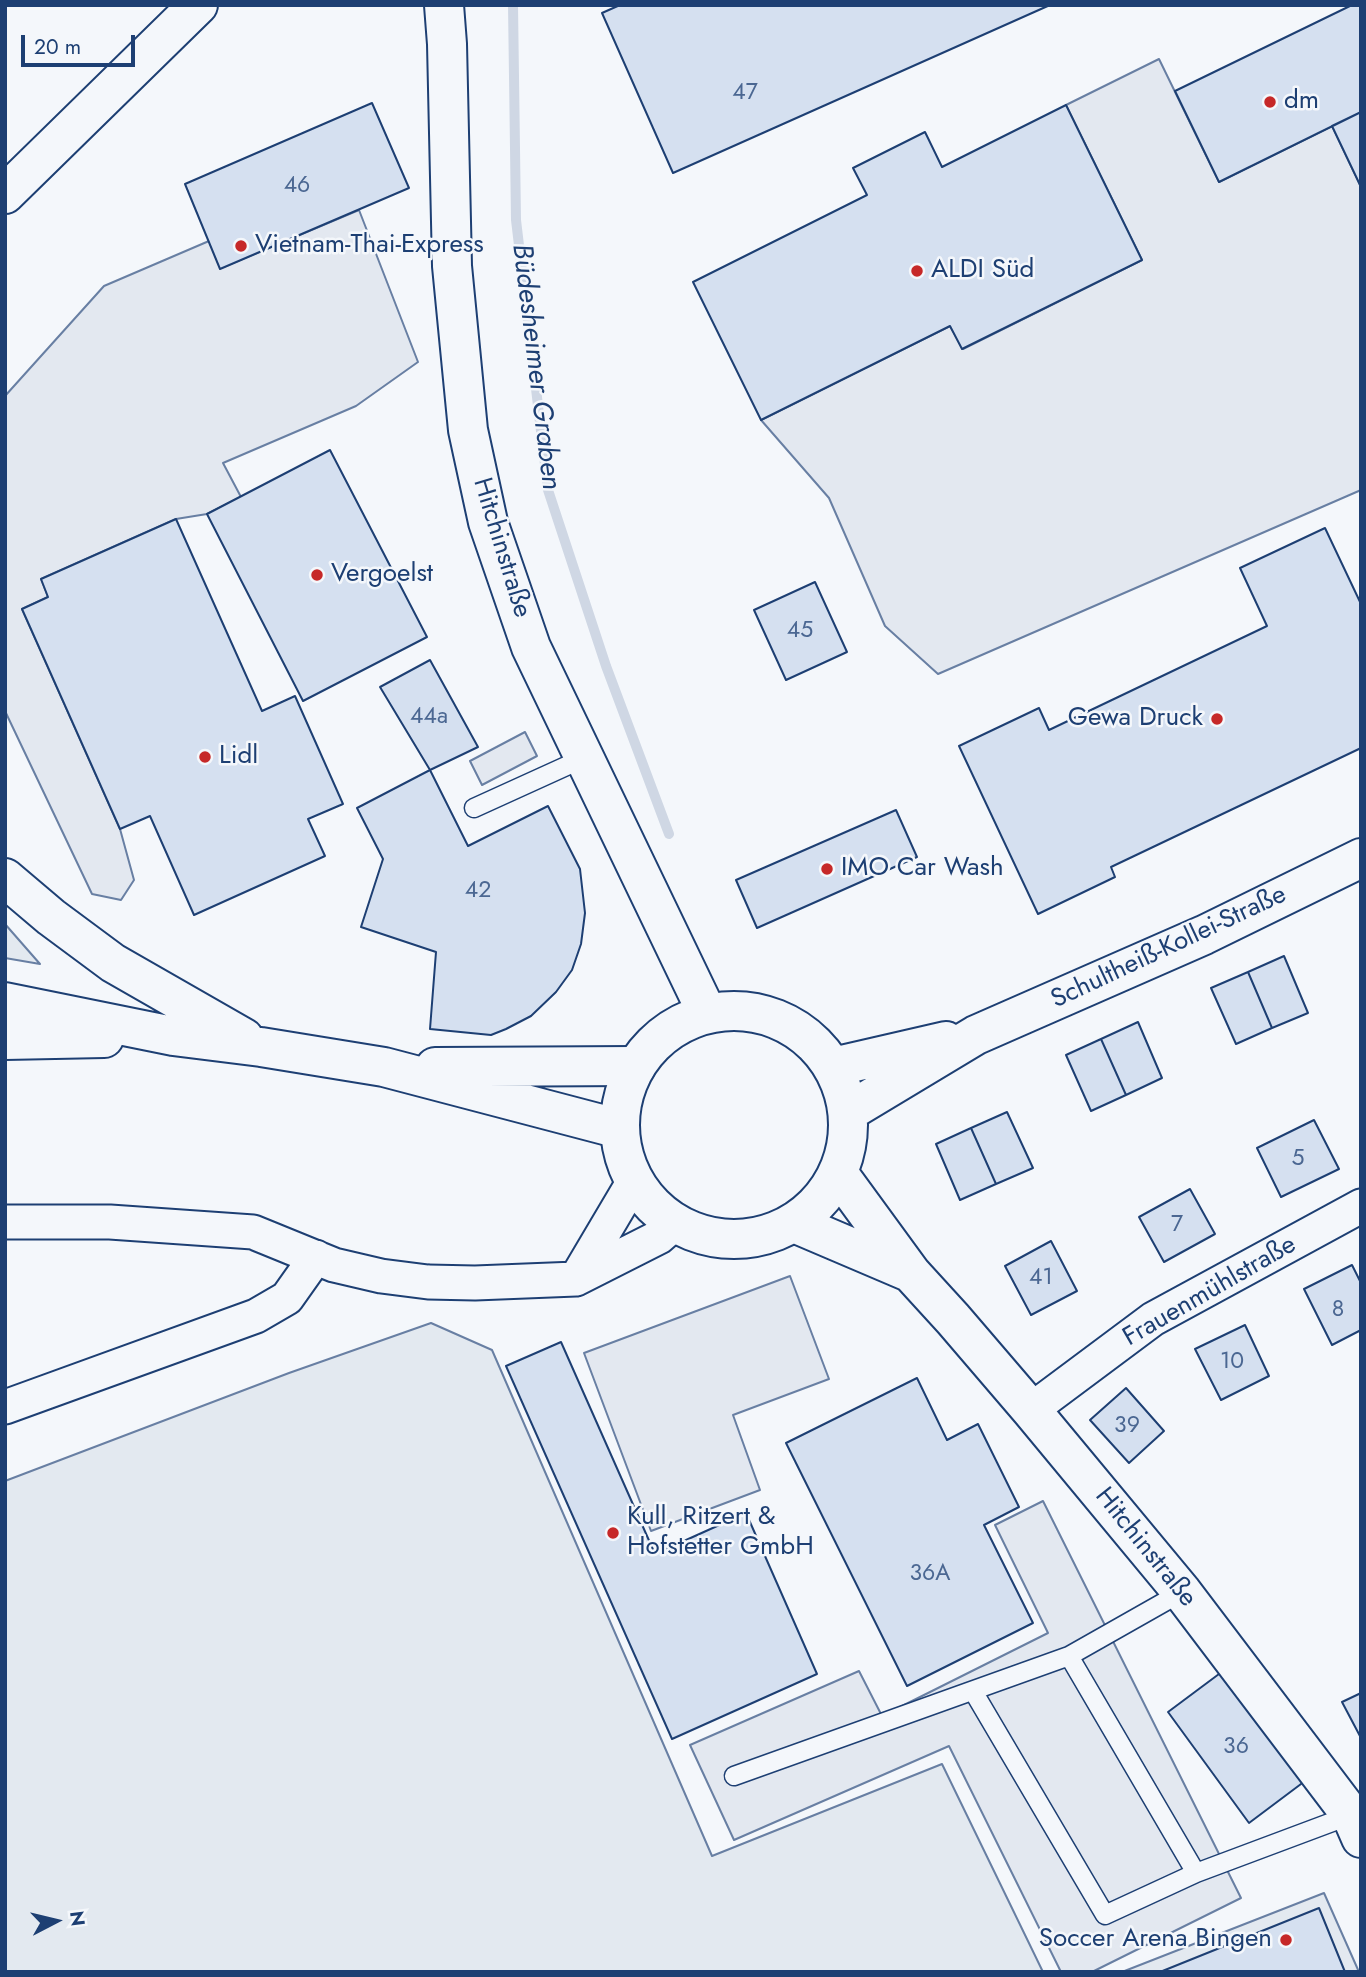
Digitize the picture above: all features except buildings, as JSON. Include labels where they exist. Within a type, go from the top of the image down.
[{"type":"main road","points":[[5,194],[198,5]]},
{"type":"main road","name":"Hitchinstraße","points":[[444,5],[452,267],[468,430],[488,522],[527,635],[707,1013]]},
{"type":"main road","name":"Schultheiß-Kollei-Straße","points":[[848,1112],[976,1035],[1204,935],[1361,858]]},
{"type":"main road","points":[[5,878],[51,917],[113,963],[261,1048]]},
{"type":"main road","points":[[5,1002],[173,1036],[384,1067],[620,1129]]},
{"type":"main road","points":[[743,1010],[779,1019],[810,1038],[833,1067],[843,1088],[848,1112],[847,1143],[838,1173],[820,1201],[794,1223],[765,1236],[734,1240],[704,1236],[675,1223],[652,1205],[635,1181],[624,1156],[620,1129],[623,1096],[636,1066],[654,1042],[679,1024],[707,1013],[743,1010]]},
{"type":"main road","name":"Schultheiß-Kollei-Straße","points":[[833,1067],[976,1035]]},
{"type":"main road","points":[[5,1040],[173,1036]]},
{"type":"main road","points":[[384,1067],[636,1066]]},
{"type":"main road","name":"Hitchinstraße","points":[[838,1173],[911,1273],[1031,1410],[1182,1592],[1357,1821]]},
{"type":"main road","name":"Hitchinstraße","points":[[794,1223],[911,1273]]},
{"type":"street","points":[[576,1279],[635,1181]]},
{"type":"street","name":"Frauenmühlstraße","points":[[1031,1410],[1153,1319],[1361,1206]]},
{"type":"street","points":[[5,1222],[110,1222],[253,1232],[334,1265],[381,1276],[428,1282],[475,1283],[576,1279],[659,1237],[675,1223]]},
{"type":"street","points":[[5,1407],[256,1316],[287,1298],[316,1257]]},
{"type":"lane","points":[[474,808],[584,758]]},
{"type":"lane","points":[[734,1776],[1069,1656],[1182,1592]]},
{"type":"lane","points":[[1069,1656],[1196,1873]]},
{"type":"lane","points":[[973,1691],[1105,1915],[1196,1873],[1357,1821]]},
{"type":"shaded area","points":[[1159,59],[1219,182],[1332,126],[1361,187],[1361,490],[938,674],[885,626],[829,498],[761,420],[950,326],[963,349],[1142,260],[1066,105]]},
{"type":"shaded area","points":[[359,210],[418,362],[356,406],[223,463],[241,497],[207,514],[176,519],[41,579],[48,597],[22,609],[120,829],[134,880],[121,900],[92,894],[5,711],[5,396],[104,286],[209,241],[221,268]]},
{"type":"shaded area","points":[[525,732],[537,756],[482,785],[470,761]]},
{"type":"shaded area","points":[[5,924],[40,964],[5,958]]},
{"type":"shaded area","points":[[790,1276],[829,1379],[733,1415],[760,1490],[651,1531],[584,1353]]},
{"type":"shaded area","points":[[431,1323],[492,1350],[712,1856],[942,1764],[1043,1972],[5,1972],[5,1481],[289,1373]]},
{"type":"shaded area","points":[[1043,1501],[1241,1898],[1092,1972],[1061,1972],[949,1746],[734,1840],[690,1745],[859,1671],[882,1716],[1048,1633],[995,1525]]},
{"type":"shaded area","name":"Soccer Arena Bingen","points":[[1324,1893],[1359,1972],[1122,1972]]},
{"type":"waterway","name":"Büdesheimer Graben","points":[[513,5],[516,220],[548,490],[606,666],[669,834]]},
{"type":"place","name":"dm","points":[[1270,102]]},
{"type":"place","name":"Vietnam-Thai-Express","points":[[241,246]]},
{"type":"place","name":"ALDI Süd","points":[[917,271]]},
{"type":"place","name":"Vergoelst","points":[[317,575]]},
{"type":"place","name":"Gewa Druck","points":[[1217,719]]},
{"type":"place","name":"Lidl","points":[[205,757]]},
{"type":"place","name":"IMO Car Wash","points":[[827,869]]},
{"type":"place","name":"Kull, Ritzert & Hofstetter GmbH","points":[[613,1533]]},
{"type":"place","name":"Soccer Arena Bingen","points":[[1286,1940]]}]
